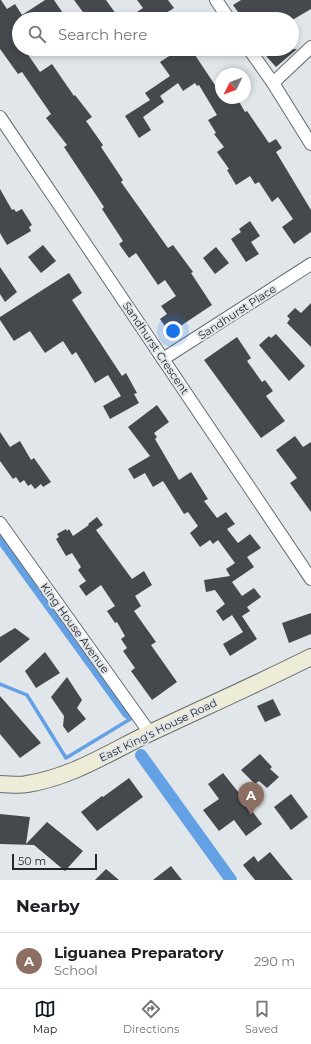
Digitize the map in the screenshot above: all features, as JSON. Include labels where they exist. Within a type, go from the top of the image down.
[{"type":"main road","name":"East King's House Road","points":[[0,784],[26,785],[49,779],[92,763],[125,745],[311,657]]},
{"type":"street","points":[[216,0],[224,12]]},
{"type":"street","points":[[273,83],[311,47]]},
{"type":"street","points":[[254,56],[273,83],[311,144]]},
{"type":"street","name":"Sandhurst Crescent","points":[[0,117],[311,579]]},
{"type":"street","name":"Sandhurst Place","points":[[163,359],[311,264]]},
{"type":"street","name":"King House Avenue","points":[[0,524],[150,733]]},
{"type":"building","points":[[1,0],[7,9],[15,4],[20,12],[12,12],[12,56],[29,56],[40,72],[52,64],[74,96],[75,95],[92,117],[86,121],[103,145],[101,147],[123,180],[121,182],[168,248],[173,245],[193,272],[191,273],[212,305],[170,333],[160,319],[167,314],[161,306],[176,296],[165,280],[158,285],[136,253],[129,258],[119,244],[123,241],[102,209],[104,207],[64,147],[67,145],[46,118],[51,114],[22,72],[18,74],[0,49]]},
{"type":"building","points":[[45,0],[54,0],[62,12],[27,12]]},
{"type":"building","points":[[74,0],[106,0],[115,12],[83,12]]},
{"type":"building","points":[[137,0],[168,0],[174,8],[168,12],[137,12],[143,8]]},
{"type":"building","points":[[241,0],[311,0],[311,9],[299,16],[299,12],[238,12],[233,5]]},
{"type":"building","points":[[169,56],[196,56],[215,85],[215,104],[240,104],[269,143],[276,139],[282,148],[276,152],[311,210],[311,232],[294,244],[282,227],[293,219],[278,197],[272,202],[259,182],[255,184],[250,176],[236,185],[227,170],[229,169],[217,152],[224,147],[214,134],[216,133],[208,120],[217,115],[199,85],[197,86],[195,83],[183,91],[178,83],[160,96],[164,102],[143,117],[151,130],[139,138],[125,116],[150,100],[145,93],[170,76],[160,62]]},
{"type":"building","points":[[266,56],[289,56],[276,67]]},
{"type":"building","points":[[0,189],[12,210],[14,209],[16,212],[22,209],[32,225],[29,227],[31,231],[7,245],[0,233]]},
{"type":"building","points":[[250,221],[260,236],[251,242],[259,254],[246,262],[231,239],[241,232],[239,229]]},
{"type":"building","points":[[43,245],[56,261],[41,273],[28,257]]},
{"type":"building","points":[[216,247],[229,263],[215,274],[203,258]]},
{"type":"building","points":[[0,267],[17,292],[5,302],[0,294]]},
{"type":"building","points":[[69,273],[82,293],[72,300],[122,376],[126,373],[137,393],[134,394],[139,403],[110,419],[103,406],[121,396],[108,375],[95,383],[76,352],[72,355],[63,341],[45,353],[30,331],[14,341],[0,320],[0,317]]},
{"type":"building","points":[[311,303],[311,347],[287,323],[290,319],[287,316],[295,308],[301,313]]},
{"type":"building","points":[[276,334],[305,366],[289,381],[259,345],[269,336],[271,338]]},
{"type":"building","points":[[237,337],[251,358],[247,361],[262,382],[265,380],[273,391],[266,396],[285,421],[261,438],[204,360]]},
{"type":"building","points":[[157,405],[169,422],[154,433],[157,437],[155,439],[179,480],[191,472],[208,499],[204,501],[217,518],[226,512],[235,524],[227,529],[238,543],[250,534],[261,548],[247,557],[254,567],[232,582],[242,596],[254,588],[261,597],[247,607],[250,611],[242,616],[257,639],[230,656],[223,644],[243,632],[232,615],[223,621],[216,611],[225,604],[215,590],[206,592],[204,580],[230,576],[226,569],[235,563],[218,540],[213,544],[210,540],[200,547],[190,533],[198,526],[188,512],[184,514],[163,481],[153,487],[145,473],[134,479],[128,469],[150,456],[128,427]]},
{"type":"building","points":[[0,432],[10,447],[20,441],[31,460],[34,458],[51,482],[43,487],[41,484],[35,489],[31,484],[28,486],[24,480],[20,483],[16,477],[13,479],[0,461]]},
{"type":"building","points":[[295,436],[303,447],[311,442],[311,512],[290,483],[297,478],[276,450]]},
{"type":"building","points":[[97,517],[103,525],[96,530],[132,579],[144,571],[152,585],[135,596],[141,606],[134,611],[156,642],[151,645],[177,682],[152,700],[131,671],[135,668],[123,651],[127,648],[121,639],[125,636],[117,622],[115,623],[107,611],[115,606],[101,585],[86,596],[79,586],[86,581],[78,570],[81,567],[72,553],[66,556],[56,539],[59,537],[57,534],[66,529],[67,531],[69,529],[73,536],[89,525],[88,524]]},
{"type":"building","points":[[311,613],[311,634],[289,643],[282,623]]},
{"type":"building","points":[[15,628],[30,639],[0,663],[0,637]]},
{"type":"building","points":[[45,652],[60,673],[36,688],[25,671]]},
{"type":"building","points":[[67,677],[82,700],[77,708],[86,719],[68,733],[63,726],[64,716],[51,697]]},
{"type":"building","points":[[0,696],[41,743],[20,758],[0,734]]},
{"type":"building","points":[[273,699],[281,715],[265,722],[257,706]]},
{"type":"building","points":[[260,754],[272,767],[270,769],[279,777],[267,788],[259,781],[255,784],[241,770]]},
{"type":"building","points":[[223,773],[239,793],[243,790],[253,804],[249,807],[262,824],[246,836],[234,820],[219,831],[203,810],[219,799],[208,784]]},
{"type":"building","points":[[129,778],[143,797],[97,831],[81,812]]},
{"type":"building","points":[[291,794],[308,817],[291,830],[274,807]]},
{"type":"building","points":[[0,814],[30,817],[26,844],[47,822],[83,851],[65,871],[34,845],[0,844]]},
{"type":"building","points":[[270,852],[293,880],[255,880],[243,865],[254,856],[258,862]]},
{"type":"building","points":[[171,866],[182,880],[153,880]]},
{"type":"building","points":[[106,869],[119,880],[95,880]]},
{"type":"waterway","points":[[0,536],[128,713]]},
{"type":"waterway","points":[[0,684],[27,695],[66,758],[132,718]]},
{"type":"waterway","points":[[141,755],[231,880]]},
{"type":"place","name":"Liguanea Preparatory","points":[[251,815]]}]
